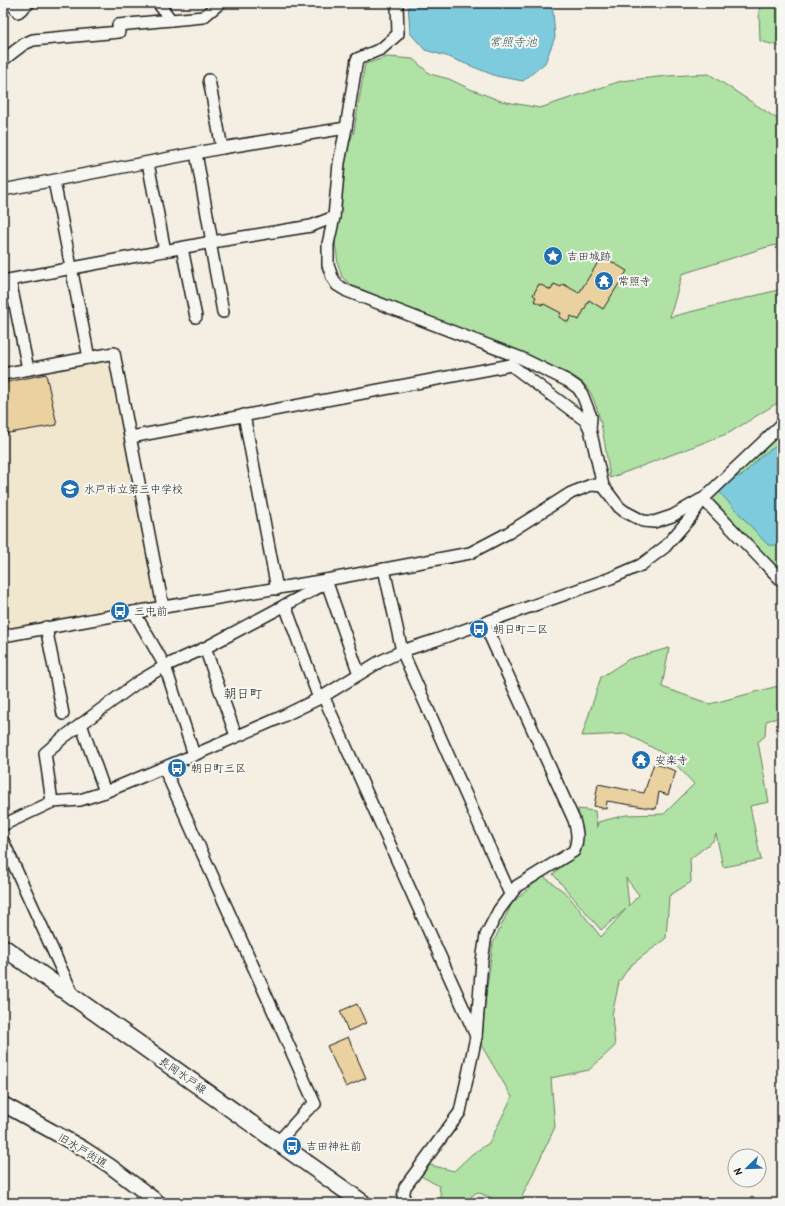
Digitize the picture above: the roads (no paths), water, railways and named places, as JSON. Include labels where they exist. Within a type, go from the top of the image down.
[{"type":"main road","name":"長岡水戸線","points":[[3,947],[363,1203]]},
{"type":"street","points":[[11,3],[18,12],[29,3]]},
{"type":"street","points":[[158,3],[170,20]]},
{"type":"street","points":[[3,60],[24,44],[34,40],[118,32],[118,25],[203,16],[220,3]]},
{"type":"street","points":[[397,3],[398,34],[381,49],[357,59],[339,163],[334,217],[328,244],[328,265],[332,277],[337,285],[347,291],[521,358],[568,381],[578,388],[582,394],[591,417],[590,429]]},
{"type":"street","points":[[209,80],[222,148]]},
{"type":"street","points":[[3,190],[222,148],[346,128]]},
{"type":"street","points":[[196,153],[224,312]]},
{"type":"street","points":[[148,163],[165,251]]},
{"type":"street","points":[[54,181],[89,358]]},
{"type":"street","points":[[28,369],[7,280],[211,242],[311,226],[334,217]]},
{"type":"street","points":[[182,248],[196,318]]},
{"type":"street","points":[[3,374],[114,353],[163,607]]},
{"type":"street","points":[[131,437],[511,365],[586,421],[590,429],[603,486],[624,512],[643,521],[654,522],[672,516],[703,499]]},
{"type":"street","points":[[244,415],[277,589]]},
{"type":"street","points":[[3,825],[52,802],[80,800],[105,792],[194,755],[322,697],[379,662],[402,651],[611,578],[641,564],[665,547],[690,518],[703,499],[782,424]]},
{"type":"street","points":[[3,636],[163,607],[277,589],[470,553],[508,533],[571,493],[592,485],[603,486]]},
{"type":"street","points":[[703,499],[782,581]]},
{"type":"street","points":[[384,569],[402,651],[510,894]]},
{"type":"street","points":[[52,802],[45,753],[64,737],[138,682],[165,666],[205,648],[321,586],[326,580]]},
{"type":"street","points":[[326,580],[359,674]]},
{"type":"street","points":[[285,605],[317,693],[326,700],[476,1036]]},
{"type":"street","points":[[134,612],[165,666],[194,755]]},
{"type":"street","points":[[402,1203],[405,1188],[460,1112],[476,1036],[482,961],[486,935],[499,910],[517,886],[574,851],[578,843],[578,834],[574,820],[484,623]]},
{"type":"street","points":[[46,628],[63,714]]},
{"type":"street","points":[[205,648],[236,736]]},
{"type":"street","points":[[81,724],[105,792]]},
{"type":"street","points":[[164,768],[315,1104],[307,1110],[278,1142]]},
{"type":"street","points":[[3,841],[75,999]]},
{"type":"street","name":"旧水戸街道","points":[[3,1104],[97,1157],[159,1203]]},
{"type":"water","name":"常照寺池","points":[[408,3],[549,3],[553,12],[555,37],[545,63],[523,81],[496,76],[446,56],[425,50],[410,33]]},
{"type":"water","points":[[782,442],[782,541],[774,545],[768,545],[721,494],[720,490],[735,476],[737,477],[743,475],[761,456]]},
{"type":"place","name":"吉田城跡","points":[[553,256]]},
{"type":"place","name":"常照寺","points":[[604,281]]},
{"type":"place","name":"水戸市立第三中学校","points":[[70,489]]},
{"type":"place","name":"三中前","points":[[120,611]]},
{"type":"place","name":"朝日町二区","points":[[479,629]]},
{"type":"place","name":"安楽寺","points":[[641,760]]},
{"type":"place","name":"朝日町三区","points":[[177,768]]},
{"type":"place","name":"吉田神社前","points":[[292,1146]]},
{"type":"district","name":"朝日町","points":[[243,693]]}]
